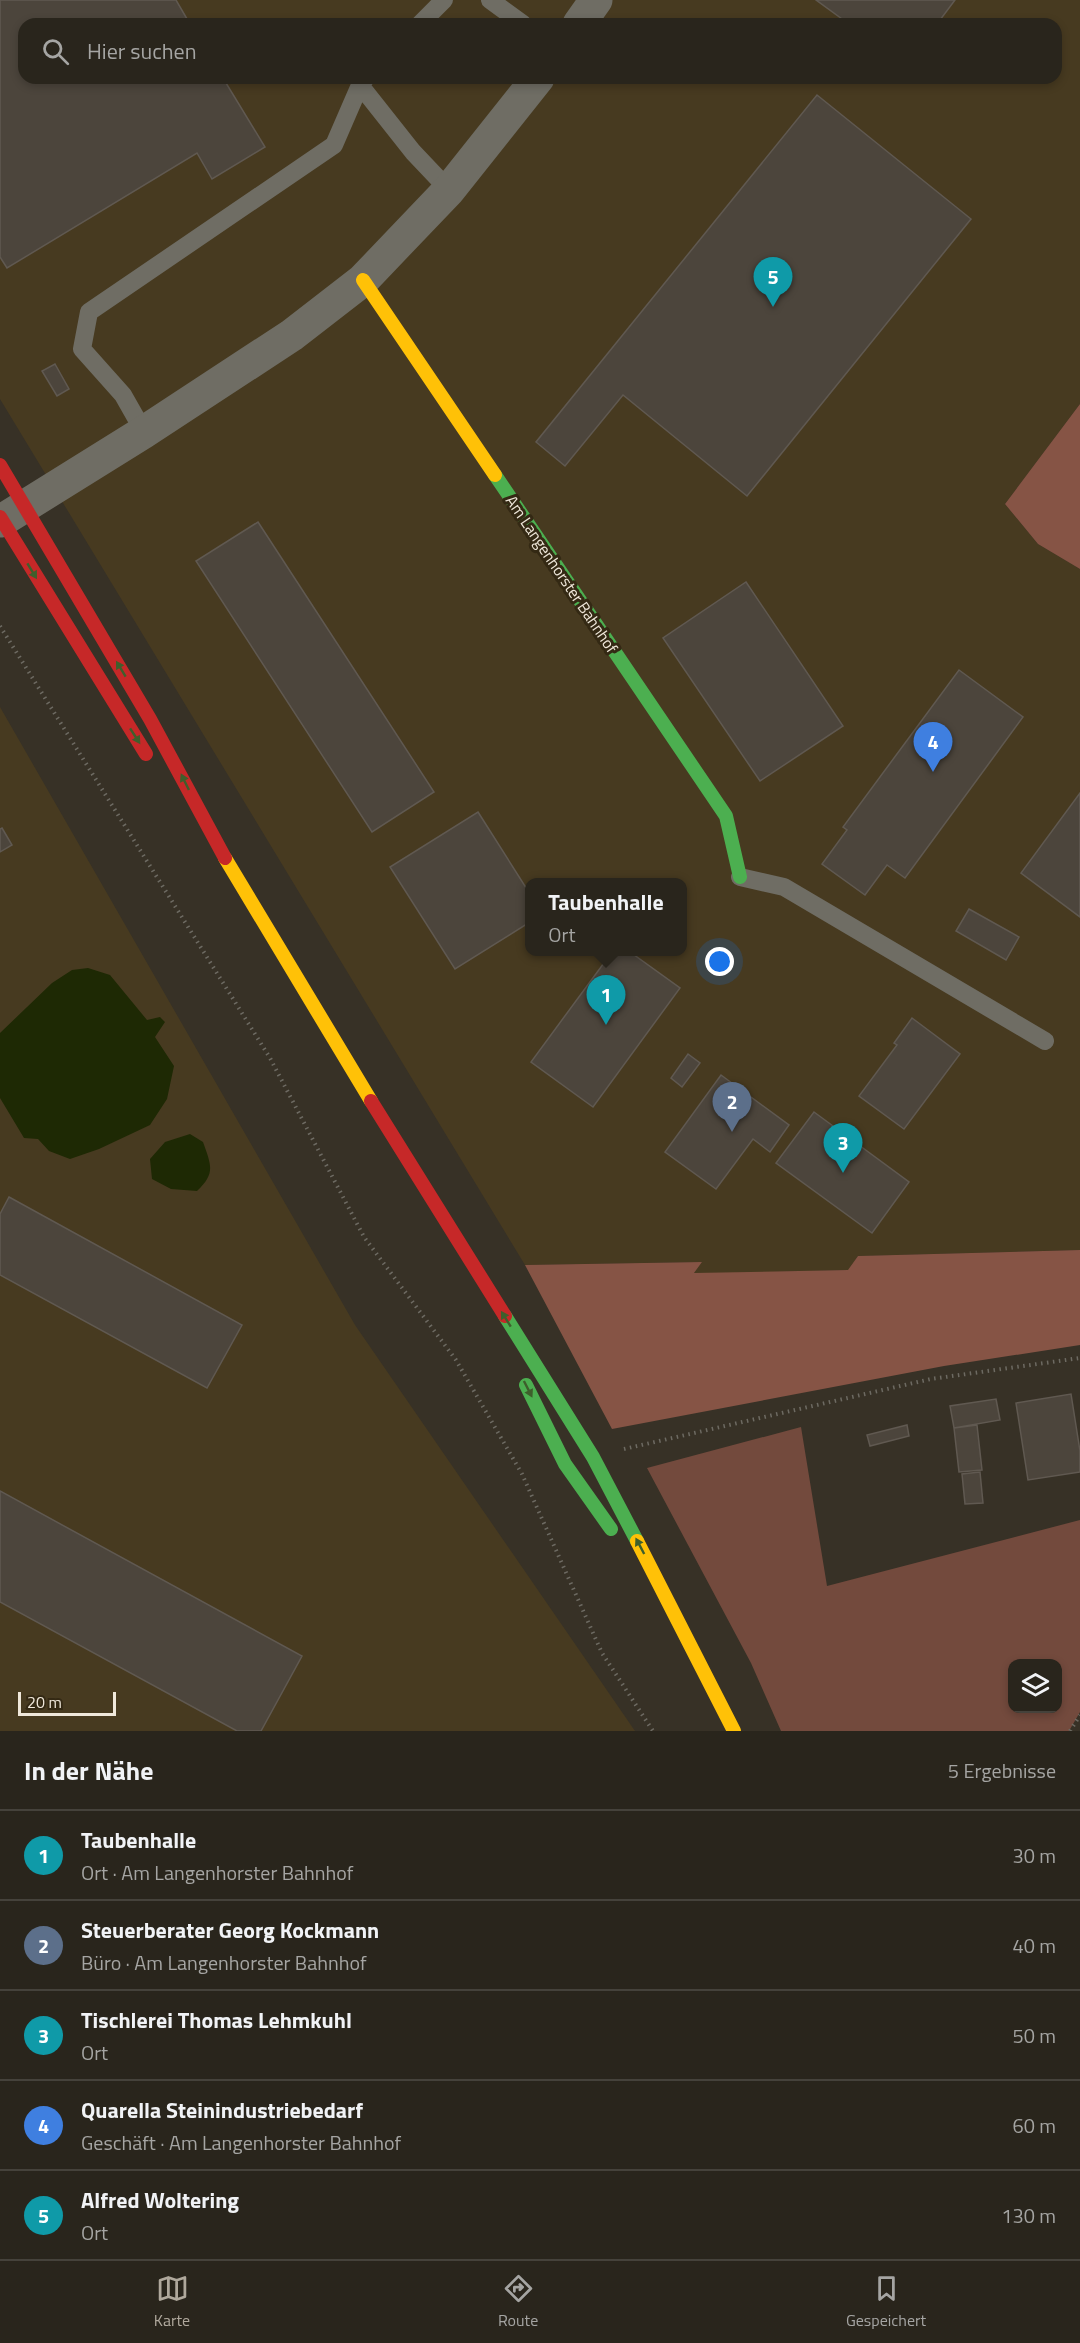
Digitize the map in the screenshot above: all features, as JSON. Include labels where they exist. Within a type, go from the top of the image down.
[{"type":"street","points":[[583,18],[596,0]]},
{"type":"street","points":[[7,517],[144,432],[292,335],[363,280],[448,190],[533,84]]},
{"type":"street","name":"Am Langenhorster Bahnhof","points":[[363,280],[726,816],[740,877]]},
{"type":"street","points":[[0,465],[7,517],[101,684],[154,765]]},
{"type":"street","points":[[7,517],[150,719],[211,835],[435,1206],[593,1457],[687,1635],[734,1731]]},
{"type":"street","points":[[173,792],[211,835]]},
{"type":"street","points":[[435,1206],[498,1330]]},
{"type":"street","points":[[518,1371],[565,1464],[687,1635]]},
{"type":"lane","points":[[426,18],[444,0]]},
{"type":"lane","points":[[490,0],[515,18]]},
{"type":"lane","points":[[144,432],[123,395],[82,349],[89,312],[334,145],[362,84]]},
{"type":"lane","points":[[365,84],[413,152],[448,190]]},
{"type":"lane","points":[[740,877],[784,888],[1045,1041]]},
{"type":"path","points":[[0,626],[270,1058],[364,1237],[456,1360],[522,1474],[602,1653],[653,1731]]},
{"type":"path","points":[[593,1457],[657,1440],[931,1379],[1080,1358]]},
{"type":"path","points":[[1070,1731],[1080,1715]]},
{"type":"shaded area","points":[[0,0],[1080,0],[1080,404],[1005,504],[1038,544],[1080,569],[1080,1250],[858,1256],[849,1270],[693,1274],[702,1262],[525,1265],[0,399]]},
{"type":"shaded area","points":[[1080,404],[1080,569],[1038,544],[1005,504]]},
{"type":"shaded area","points":[[0,707],[355,1325],[635,1731],[0,1731]]},
{"type":"shaded area","points":[[88,968],[110,975],[147,1020],[160,1017],[165,1022],[155,1037],[174,1066],[167,1099],[150,1125],[99,1149],[70,1159],[49,1151],[38,1139],[24,1138],[0,1098],[0,1033],[52,983],[72,970]]},
{"type":"shaded area","points":[[190,1134],[203,1142],[210,1163],[209,1174],[203,1185],[197,1191],[171,1189],[152,1179],[150,1159],[165,1142]]},
{"type":"shaded area","points":[[1080,1250],[1080,1345],[944,1366],[612,1429],[525,1265],[702,1262],[694,1273],[848,1270],[858,1256]]},
{"type":"shaded area","points":[[801,1427],[827,1586],[1080,1520],[1080,1712],[1069,1731],[781,1731],[751,1663],[647,1468]]},
{"type":"building","points":[[0,0],[176,0],[186,18],[18,18],[18,84],[227,84],[265,147],[212,179],[197,153],[7,268],[0,257]]},
{"type":"building","points":[[816,0],[955,0],[942,18],[841,18]]},
{"type":"building","points":[[817,95],[971,219],[747,496],[623,395],[565,466],[536,442]]},
{"type":"building","points":[[55,364],[69,389],[57,396],[42,371]]},
{"type":"building","points":[[258,522],[434,792],[372,832],[196,561]]},
{"type":"building","points":[[746,582],[843,726],[760,781],[663,638]]},
{"type":"building","points":[[959,670],[1023,717],[905,878],[887,865],[865,895],[822,864],[847,830],[843,827]]},
{"type":"building","points":[[1080,793],[1080,917],[1021,873]]},
{"type":"building","points":[[478,812],[525,886],[525,925],[455,969],[390,867]]},
{"type":"building","points":[[2,828],[12,845],[0,852],[0,829]]},
{"type":"building","points":[[969,909],[1019,937],[1006,960],[956,931]]},
{"type":"building","points":[[609,956],[636,956],[680,988],[593,1107],[531,1062]]},
{"type":"building","points":[[912,1018],[960,1054],[904,1129],[859,1096],[897,1045],[894,1043]]},
{"type":"building","points":[[688,1054],[700,1063],[682,1087],[671,1078]]},
{"type":"building","points":[[721,1075],[789,1125],[770,1152],[753,1139],[716,1189],[665,1152]]},
{"type":"building","points":[[814,1112],[909,1182],[872,1233],[776,1163]]},
{"type":"building","points":[[9,1197],[242,1325],[207,1388],[0,1275],[0,1214]]},
{"type":"building","points":[[1071,1394],[1080,1451],[1080,1472],[1028,1480],[1016,1403]]},
{"type":"building","points":[[996,1399],[1000,1420],[954,1428],[950,1406]]},
{"type":"building","points":[[907,1425],[909,1436],[870,1446],[867,1435]]},
{"type":"building","points":[[977,1425],[982,1470],[959,1472],[954,1428]]},
{"type":"building","points":[[980,1472],[983,1503],[965,1504],[962,1474]]},
{"type":"building","points":[[0,1491],[302,1656],[261,1731],[237,1731],[0,1602]]},
{"type":"traffic: fast","points":[[495,475],[726,816],[740,877]]},
{"type":"traffic: fast","points":[[505,1316],[593,1457],[637,1541]]},
{"type":"traffic: fast","points":[[526,1385],[565,1464],[611,1529]]},
{"type":"traffic: slow","points":[[363,280],[495,475]]},
{"type":"traffic: slow","points":[[225,858],[371,1101]]},
{"type":"traffic: slow","points":[[637,1541],[734,1731]]},
{"type":"traffic: jam","points":[[0,465],[150,719],[225,858]]},
{"type":"traffic: jam","points":[[0,517],[146,754]]},
{"type":"traffic: jam","points":[[371,1101],[505,1316]]},
{"type":"place","name":"Alfred Woltering","points":[[773,307]]},
{"type":"place","name":"Quarella Steinindustriebedarf","points":[[933,772]]},
{"type":"place","name":"Taubenhalle","points":[[606,1025]]},
{"type":"place","name":"Steuerberater Georg Kockmann","points":[[732,1132]]},
{"type":"place","name":"Tischlerei Thomas Lehmkuhl","points":[[843,1173]]}]
